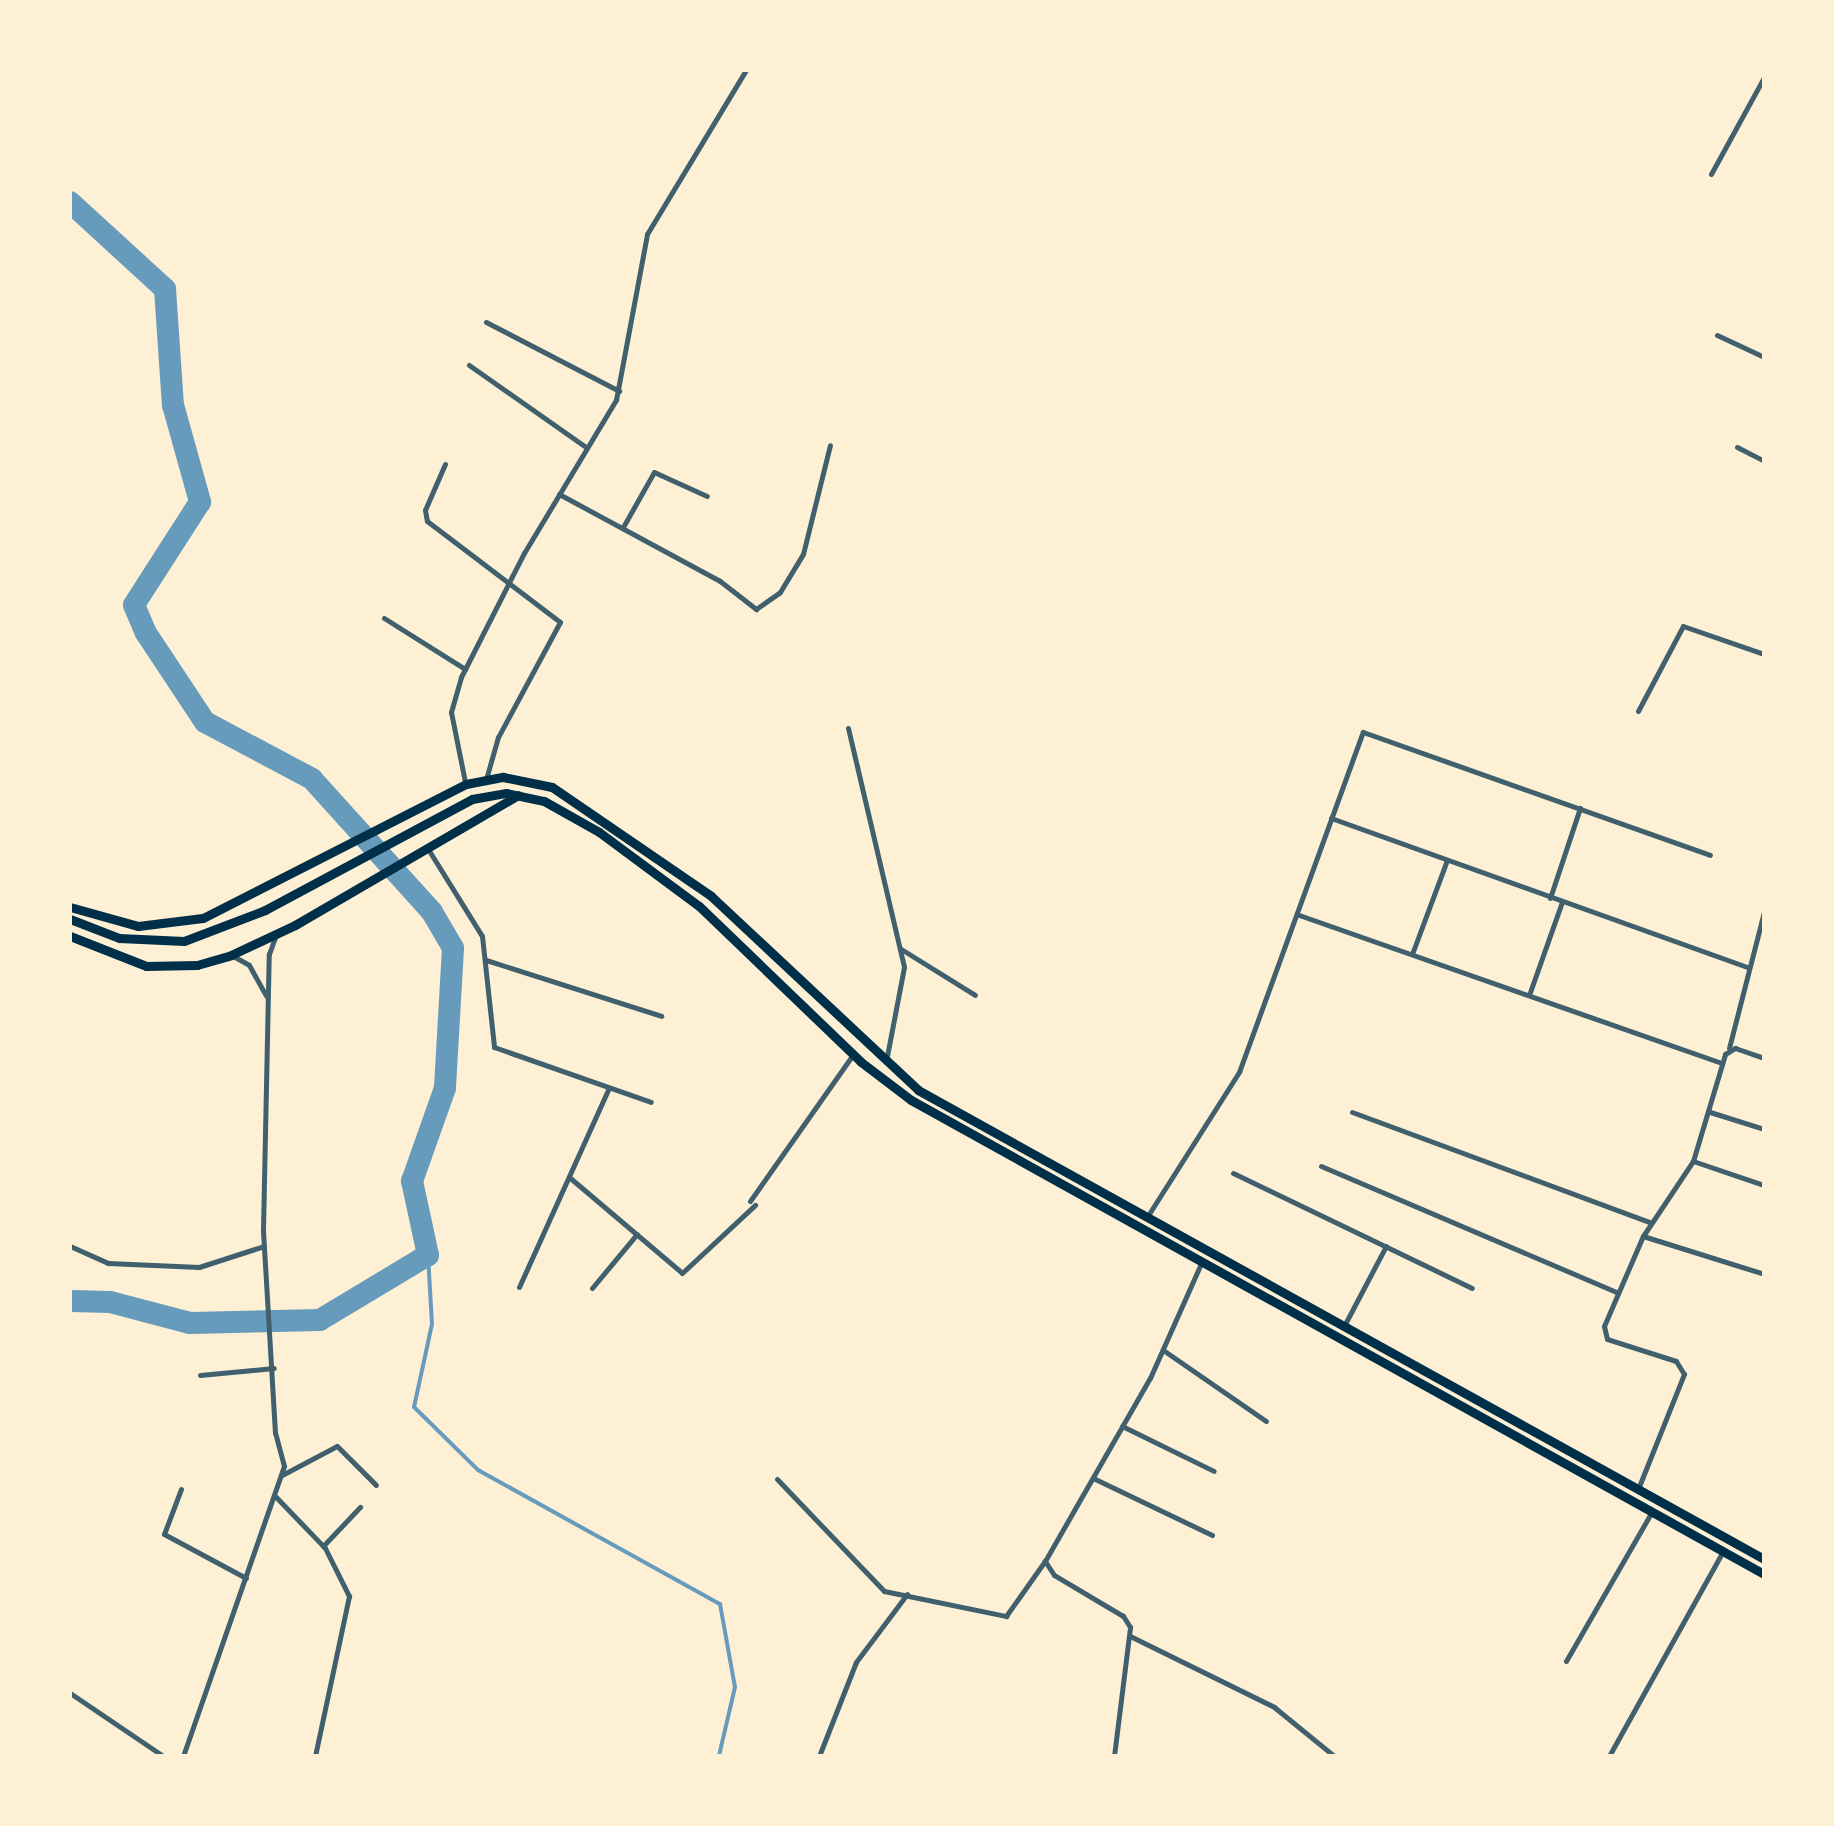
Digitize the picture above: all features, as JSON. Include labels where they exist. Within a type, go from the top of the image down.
[{"type":"main road","points":[[70,907],[115,922],[156,926],[203,918],[399,813],[466,784],[486,778],[552,787],[711,896],[885,1064],[918,1090],[1764,1559]]},
{"type":"main road","points":[[544,800],[552,787]]},
{"type":"main road","points":[[70,936],[146,966],[197,965],[231,955],[295,926],[520,794]]},
{"type":"main road","points":[[70,919],[119,938],[158,942],[210,934],[265,910],[472,798],[520,794],[544,800],[599,832],[710,915],[853,1054],[910,1100],[1764,1574]]},
{"type":"street","points":[[466,784],[452,712],[465,669],[510,581],[619,391],[647,234],[746,70]]},
{"type":"street","points":[[1710,174],[1764,77]]},
{"type":"street","points":[[486,322],[619,391]]},
{"type":"street","points":[[1717,335],[1764,357]]},
{"type":"street","points":[[469,365],[587,448]]},
{"type":"street","points":[[559,494],[720,581],[748,608],[765,607],[803,554],[830,446]]},
{"type":"street","points":[[1737,447],[1764,461]]},
{"type":"street","points":[[445,464],[425,510],[427,521],[556,617],[561,628],[498,737],[486,778]]},
{"type":"street","points":[[623,527],[654,472],[706,496]]},
{"type":"street","points":[[384,618],[465,669]]},
{"type":"street","points":[[1638,711],[1683,626],[1764,654]]},
{"type":"street","points":[[848,728],[900,948],[904,984],[885,1064]]},
{"type":"street","points":[[1147,1217],[1230,1092],[1300,915],[1330,817],[1363,732],[1710,855]]},
{"type":"street","points":[[1550,898],[1580,808]]},
{"type":"street","points":[[1330,817],[1747,967]]},
{"type":"street","points":[[423,848],[482,936],[494,1048],[651,1102]]},
{"type":"street","points":[[1412,954],[1448,860]]},
{"type":"street","points":[[1529,995],[1562,902]]},
{"type":"street","points":[[1638,1489],[1684,1374],[1676,1361],[1607,1339],[1604,1326],[1616,1292],[1651,1223],[1693,1161],[1721,1063],[1729,1048],[1764,912]]},
{"type":"street","points":[[1300,915],[1721,1063]]},
{"type":"street","points":[[182,1756],[282,1475],[264,1246],[267,998],[269,954],[278,934]]},
{"type":"street","points":[[900,948],[975,996]]},
{"type":"street","points":[[231,955],[249,965],[267,998]]},
{"type":"street","points":[[486,960],[661,1016]]},
{"type":"street","points":[[1729,1048],[1764,1058]]},
{"type":"street","points":[[569,1177],[685,1274],[753,1203],[853,1054]]},
{"type":"street","points":[[519,1287],[609,1088]]},
{"type":"street","points":[[1352,1112],[1651,1223]]},
{"type":"street","points":[[1710,1112],[1764,1129]]},
{"type":"street","points":[[1693,1161],[1764,1185]]},
{"type":"street","points":[[1320,1166],[1616,1292]]},
{"type":"street","points":[[1233,1173],[1472,1288]]},
{"type":"street","points":[[592,1288],[637,1234]]},
{"type":"street","points":[[1644,1236],[1764,1274]]},
{"type":"street","points":[[70,1246],[108,1263],[198,1267],[264,1246]]},
{"type":"street","points":[[1344,1327],[1386,1246]]},
{"type":"street","points":[[776,1479],[880,1588],[1006,1616],[1046,1560],[1122,1426],[1163,1350],[1202,1262]]},
{"type":"street","points":[[1163,1350],[1266,1422]]},
{"type":"street","points":[[200,1375],[274,1368]]},
{"type":"street","points":[[1122,1426],[1214,1472]]},
{"type":"street","points":[[282,1475],[339,1446],[376,1485]]},
{"type":"street","points":[[1092,1478],[1212,1535]]},
{"type":"street","points":[[182,1488],[164,1534],[246,1578]]},
{"type":"street","points":[[275,1496],[323,1546],[349,1596],[315,1756]]},
{"type":"street","points":[[323,1546],[360,1507]]},
{"type":"street","points":[[1566,1660],[1652,1511]]},
{"type":"street","points":[[1609,1756],[1724,1550]]},
{"type":"street","points":[[1046,1560],[1054,1575],[1123,1616],[1130,1636],[1114,1756]]},
{"type":"street","points":[[819,1756],[853,1667],[906,1594]]},
{"type":"street","points":[[1130,1636],[1274,1707],[1334,1756]]},
{"type":"street","points":[[70,1693],[163,1756]]},
{"type":"waterway","points":[[70,202],[165,289],[173,405],[200,502],[134,605],[146,633],[205,722],[312,779],[432,912],[453,948],[445,1088],[412,1181],[428,1255],[320,1320],[190,1323],[110,1302],[70,1301]]},
{"type":"waterway","points":[[428,1255],[432,1324],[414,1407],[478,1470],[720,1604],[735,1687],[719,1756]]}]
